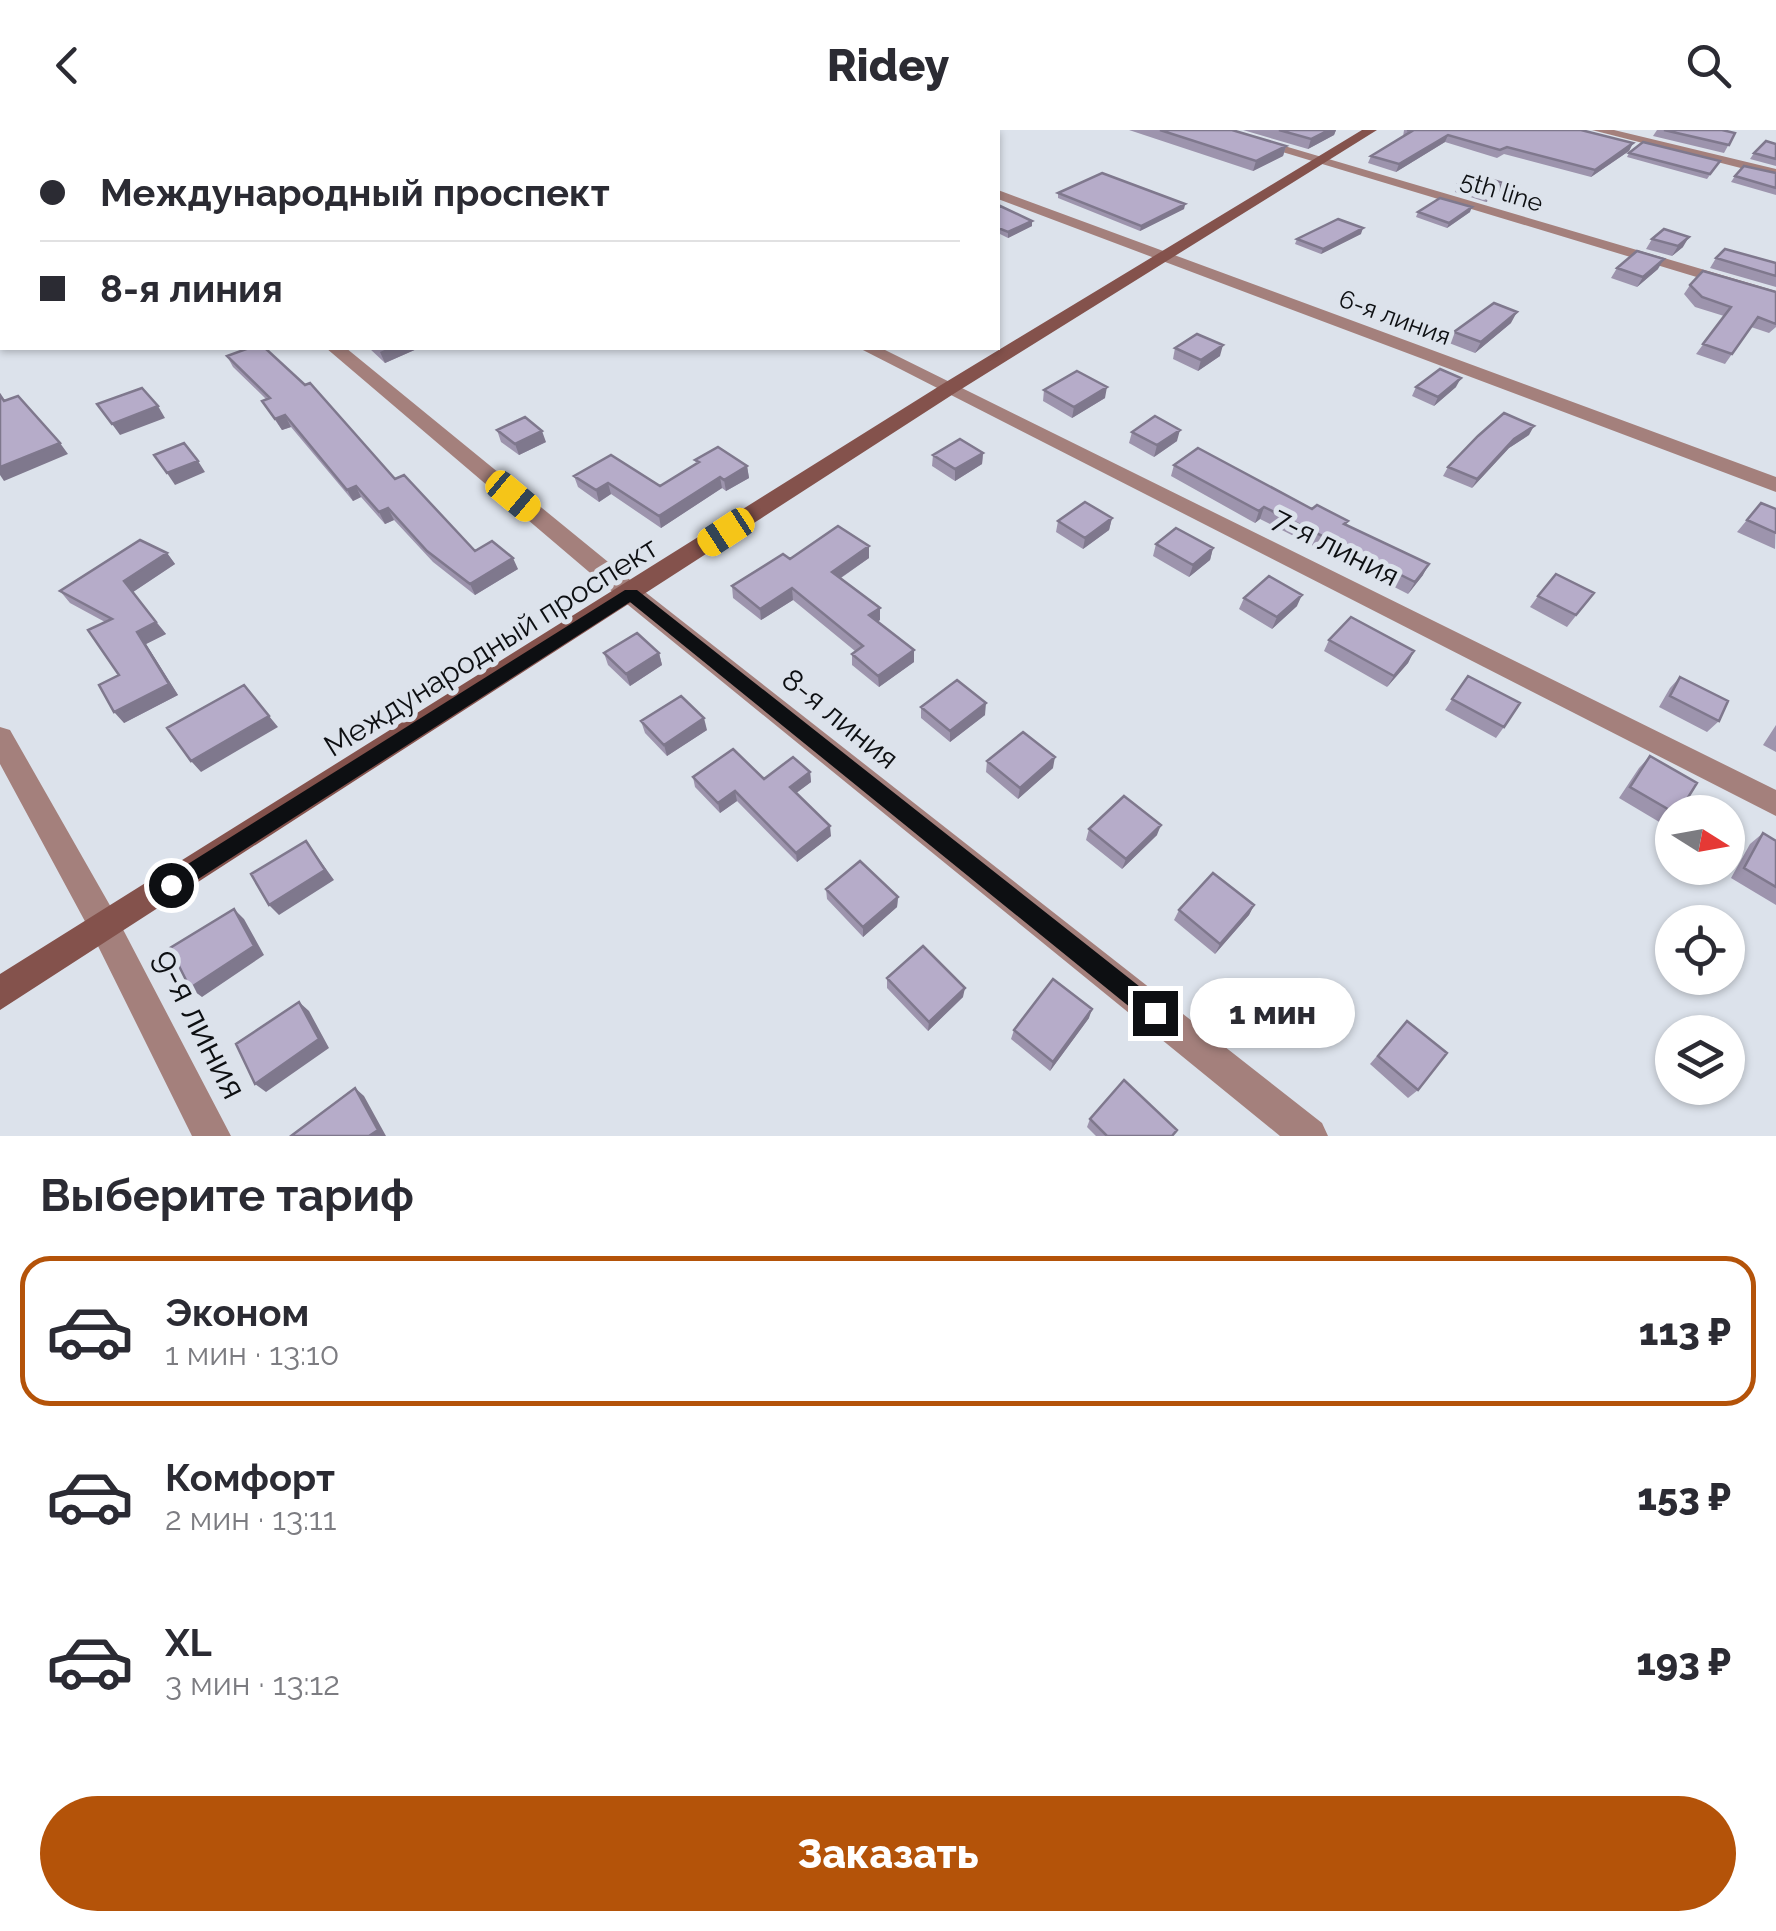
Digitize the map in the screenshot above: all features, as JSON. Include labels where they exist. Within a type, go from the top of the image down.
[{"type":"street","name":"5th line","points":[[1216,130],[1776,296]]},
{"type":"street","name":"Международный проспект","points":[[0,992],[631,594],[948,388],[1372,130]]},
{"type":"street","points":[[1598,130],[1776,174]]},
{"type":"street","name":"6-я линия","points":[[1000,195],[1776,485]]},
{"type":"street","name":"8-я линия","points":[[337,350],[631,594],[1310,1136]]},
{"type":"street","name":"7-я линия","points":[[872,350],[1776,804]]},
{"type":"street","name":"9-я линия","points":[[0,738],[105,927],[212,1136]]},
{"type":"building","points":[[1160,130],[1232,130],[1286,146],[1256,161]]},
{"type":"building","points":[[1279,130],[1329,130],[1311,139]]},
{"type":"building","points":[[1407,130],[1581,130],[1633,143],[1595,170],[1448,135],[1399,164],[1371,156],[1412,131]]},
{"type":"building","points":[[1664,130],[1722,130],[1735,133],[1729,145]]},
{"type":"building","points":[[1766,141],[1776,144],[1776,159],[1754,153]]},
{"type":"building","points":[[1643,142],[1720,161],[1710,174],[1629,153]]},
{"type":"building","points":[[1744,166],[1776,173],[1776,188],[1735,176]]},
{"type":"building","points":[[1102,173],[1185,204],[1141,226],[1058,193]]},
{"type":"building","points":[[1472,174],[1503,183],[1490,192],[1459,183]]},
{"type":"building","points":[[1440,198],[1472,207],[1449,223],[1418,212]]},
{"type":"building","points":[[1000,206],[1032,221],[1008,232],[1000,229]]},
{"type":"building","points":[[1338,219],[1363,228],[1323,249],[1297,239]]},
{"type":"building","points":[[1664,229],[1689,237],[1678,246],[1652,239]]},
{"type":"building","points":[[1725,249],[1776,263],[1776,276],[1716,258]]},
{"type":"building","points":[[1637,251],[1664,259],[1643,277],[1617,268]]},
{"type":"building","points":[[1703,271],[1776,292],[1776,324],[1758,317],[1732,354],[1703,344],[1731,307],[1702,297],[1690,285]]},
{"type":"building","points":[[1494,303],[1517,312],[1481,342],[1454,332]]},
{"type":"building","points":[[1197,334],[1223,345],[1201,360],[1175,348]]},
{"type":"building","points":[[244,350],[267,350],[305,385],[310,383],[395,479],[404,475],[475,551],[492,541],[513,558],[470,584],[427,551],[388,508],[379,512],[356,486],[347,490],[285,415],[275,419],[262,401],[270,398],[227,356]]},
{"type":"building","points":[[1440,369],[1461,378],[1438,397],[1416,387]]},
{"type":"building","points":[[1077,371],[1107,387],[1074,407],[1044,390]]},
{"type":"building","points":[[142,388],[158,406],[112,424],[97,404]]},
{"type":"building","points":[[0,395],[4,401],[18,396],[60,443],[0,467]]},
{"type":"building","points":[[1504,413],[1534,426],[1514,439],[1477,479],[1448,467],[1478,436]]},
{"type":"building","points":[[1155,416],[1180,430],[1157,445],[1132,432]]},
{"type":"building","points":[[525,417],[542,431],[515,444],[497,430]]},
{"type":"building","points":[[960,439],[983,453],[955,469],[933,455]]},
{"type":"building","points":[[184,443],[198,461],[167,473],[154,455]]},
{"type":"building","points":[[718,447],[747,466],[724,480],[720,477],[659,516],[608,483],[596,490],[574,476],[611,455],[660,486]]},
{"type":"building","points":[[1198,448],[1312,509],[1317,505],[1348,521],[1344,524],[1429,564],[1415,582],[1264,507],[1259,511],[1174,465]]},
{"type":"building","points":[[1085,502],[1112,518],[1085,538],[1058,521]]},
{"type":"building","points":[[1761,503],[1776,509],[1776,533],[1747,520]]},
{"type":"building","points":[[838,526],[869,546],[832,572],[880,608],[869,615],[914,650],[878,676],[852,654],[863,646],[792,588],[760,609],[732,586],[783,554],[790,559]]},
{"type":"building","points":[[1176,528],[1213,548],[1193,565],[1156,544]]},
{"type":"building","points":[[140,540],[167,553],[124,581],[156,622],[137,632],[169,684],[114,712],[99,685],[119,675],[88,630],[112,619],[60,591]]},
{"type":"building","points":[[1556,574],[1594,593],[1576,615],[1538,596]]},
{"type":"building","points":[[1269,576],[1302,595],[1277,617],[1244,598]]},
{"type":"building","points":[[1351,617],[1414,651],[1394,676],[1329,640]]},
{"type":"building","points":[[637,633],[659,653],[626,674],[604,653]]},
{"type":"building","points":[[1468,676],[1520,703],[1504,727],[1452,699]]},
{"type":"building","points":[[1680,677],[1728,701],[1719,721],[1670,696]]},
{"type":"building","points":[[957,680],[986,703],[950,731],[921,707]]},
{"type":"building","points":[[244,685],[269,716],[191,761],[167,728]]},
{"type":"building","points":[[681,696],[704,718],[664,745],[641,721]]},
{"type":"building","points":[[1023,732],[1055,757],[1020,788],[987,761]]},
{"type":"building","points":[[733,749],[764,779],[793,757],[810,772],[790,787],[830,826],[796,853],[735,791],[718,803],[693,777]]},
{"type":"building","points":[[1650,756],[1697,783],[1690,795],[1655,795],[1655,802],[1630,787]]},
{"type":"building","points":[[1124,796],[1161,825],[1126,859],[1089,829]]},
{"type":"building","points":[[1763,833],[1776,841],[1776,887],[1745,866]]},
{"type":"building","points":[[306,841],[325,870],[269,905],[251,874]]},
{"type":"building","points":[[860,861],[898,897],[863,927],[826,889]]},
{"type":"building","points":[[1213,873],[1254,905],[1220,944],[1179,910]]},
{"type":"building","points":[[234,909],[254,946],[190,988],[170,948]]},
{"type":"building","points":[[923,946],[965,988],[929,1022],[887,978]]},
{"type":"building","points":[[1053,979],[1092,1009],[1053,1062],[1014,1030]]},
{"type":"building","points":[[299,1002],[319,1039],[255,1084],[236,1044]]},
{"type":"building","points":[[1407,1021],[1447,1053],[1418,1090],[1378,1056]]},
{"type":"building","points":[[1124,1080],[1177,1130],[1172,1136],[1107,1136],[1090,1119]]},
{"type":"building","points":[[355,1088],[378,1130],[369,1136],[291,1136]]},
{"type":"route","points":[[171,885],[631,594],[1155,1013]]}]
